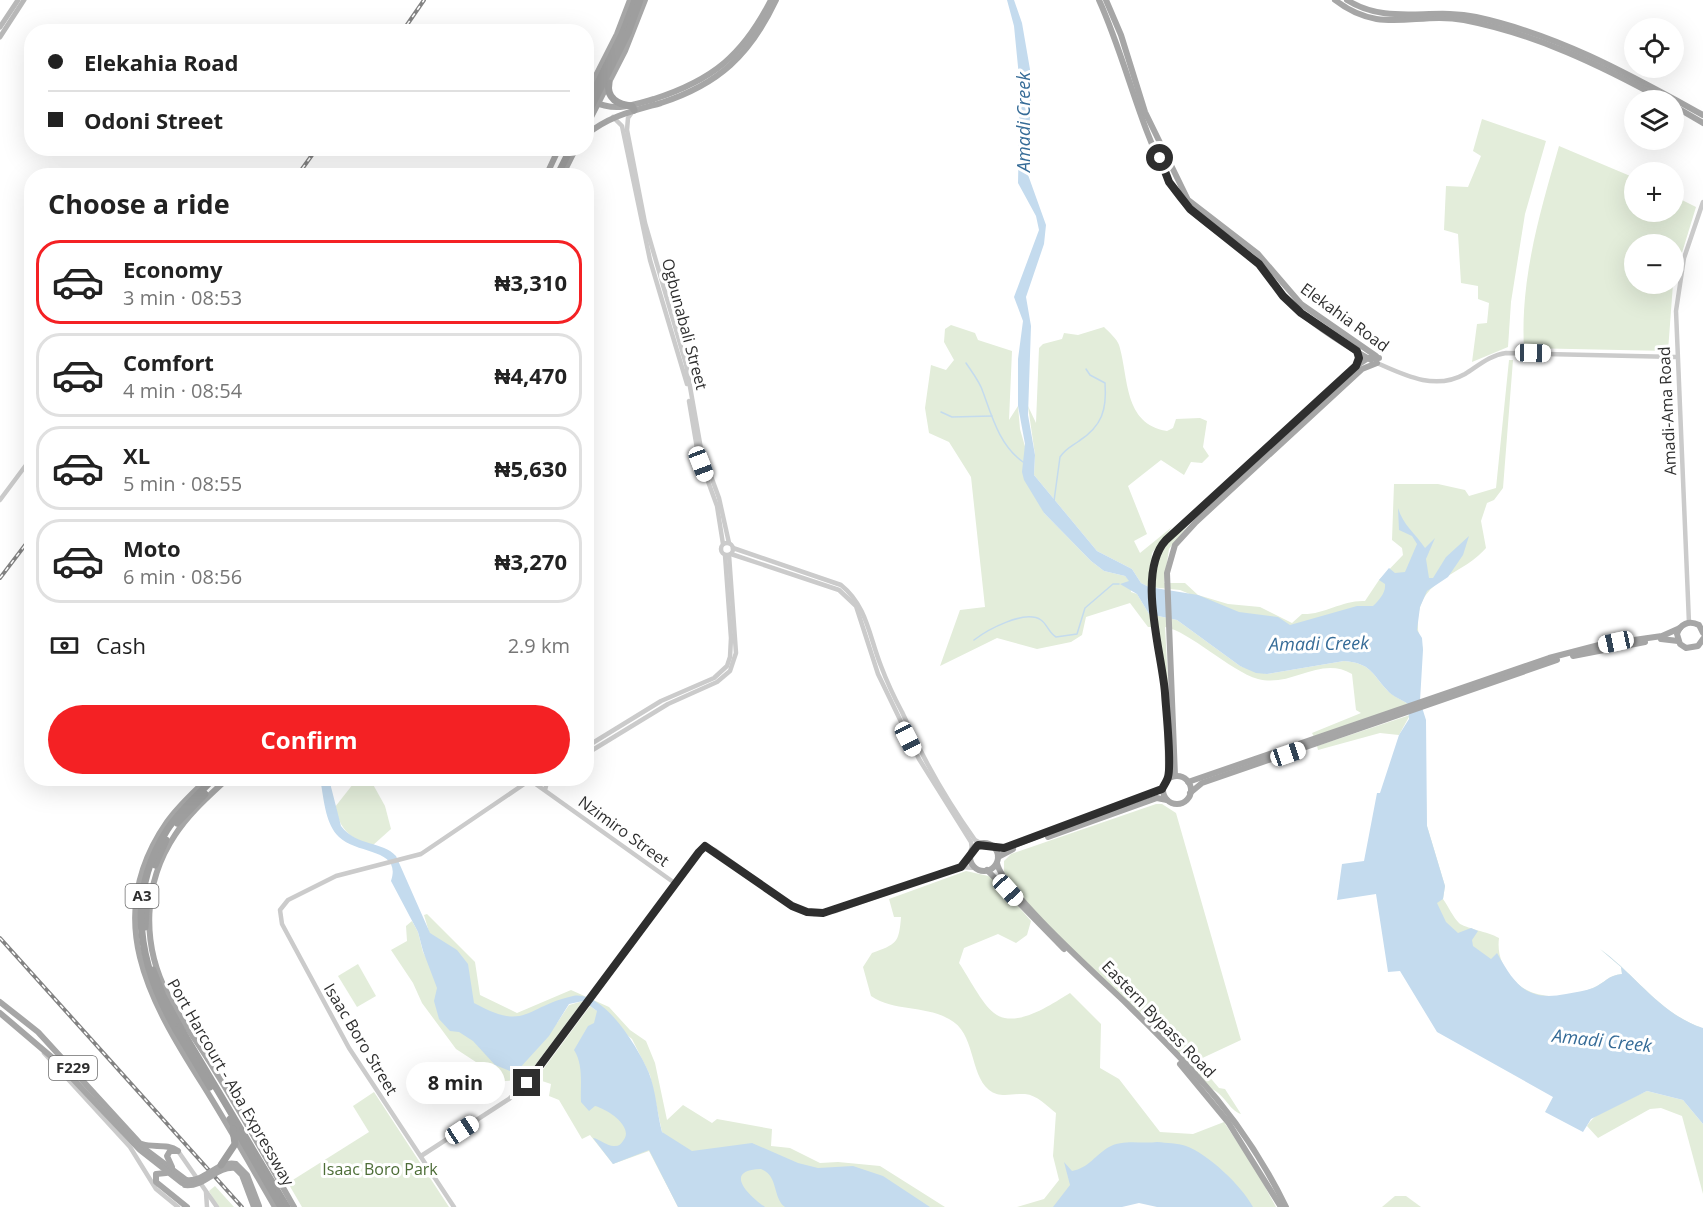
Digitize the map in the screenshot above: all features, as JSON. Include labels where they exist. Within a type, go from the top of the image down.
[{"type":"highway","points":[[594,92],[626,32],[635,0]]},
{"type":"highway","points":[[594,100],[640,0]]},
{"type":"highway","points":[[609,83],[608,93],[615,101],[633,108]]},
{"type":"highway","name":"Port Harcourt - Aba Expressway","points":[[206,786],[172,832],[157,859],[145,908],[147,949],[153,971],[178,1029],[229,1123],[281,1207]]},
{"type":"highway","name":"Port Harcourt - Aba Expressway","points":[[190,806],[211,786]]},
{"type":"highway","name":"Port Harcourt - Aba Expressway","points":[[178,1029],[287,1207]]},
{"type":"highway","points":[[221,1165],[235,1144],[229,1123]]},
{"type":"main road","points":[[0,27],[18,0]]},
{"type":"main road","points":[[0,37],[24,0]]},
{"type":"main road","points":[[594,81],[630,0]]},
{"type":"main road","points":[[594,112],[625,51],[645,0]]},
{"type":"main road","points":[[594,130],[613,117],[686,88],[720,67],[750,37],[771,0]]},
{"type":"main road","points":[[594,102],[616,109],[633,108],[689,93],[726,70],[752,43],[776,0]]},
{"type":"main road","name":"Elekahia Road","points":[[1099,0],[1123,57],[1141,116],[1174,190],[1190,209],[1259,264],[1291,304],[1357,351],[1368,358],[1378,360]]},
{"type":"main road","name":"Elekahia Road","points":[[1106,0],[1121,35],[1145,112],[1188,200],[1258,254],[1301,304],[1366,349],[1378,360]]},
{"type":"main road","points":[[1335,0],[1355,12],[1380,20],[1400,22],[1453,19],[1507,31],[1580,57],[1644,90]]},
{"type":"main road","points":[[1347,0],[1365,10],[1390,16],[1460,14],[1529,31],[1595,57],[1702,121]]},
{"type":"main road","points":[[1684,111],[1702,121]]},
{"type":"main road","points":[[1175,776],[1167,573],[1169,558],[1183,535],[1359,368],[1368,358],[1366,349]]},
{"type":"main road","points":[[1357,351],[1359,368]]},
{"type":"main road","points":[[1378,360],[1359,368],[1166,540],[1154,557],[1152,571],[1154,628],[1165,692],[1168,779],[1162,789],[1014,845],[1004,848],[982,844],[972,853],[976,868],[987,870],[997,860],[1146,802],[1159,798],[1174,804],[1182,803],[1202,783],[1405,711]]},
{"type":"main road","points":[[1430,703],[1567,653],[1616,642],[1662,636],[1689,623],[1696,624],[1703,631]]},
{"type":"main road","points":[[1678,641],[1680,628]]},
{"type":"main road","points":[[1168,779],[1175,776],[1188,782],[1578,654],[1658,640],[1678,641],[1690,649],[1703,641]]},
{"type":"main road","points":[[1188,782],[1190,793]]},
{"type":"main road","points":[[203,786],[175,834],[157,872],[150,901],[150,938],[167,994],[241,1114],[294,1207]]},
{"type":"main road","points":[[217,786],[190,806],[160,834],[141,876],[134,913],[137,946],[143,976],[157,1007],[229,1123],[275,1207]]},
{"type":"main road","points":[[1162,789],[1167,800]]},
{"type":"main road","points":[[992,846],[997,860]]},
{"type":"main road","name":"Eastern Bypass Road","points":[[997,860],[1000,873],[1033,911],[1154,1031],[1216,1098],[1256,1153],[1286,1207]]},
{"type":"main road","name":"Eastern Bypass Road","points":[[987,870],[1044,930],[1175,1057],[1228,1122],[1281,1207]]},
{"type":"main road","name":"F229","points":[[0,1002],[38,1032],[73,1073],[139,1142],[176,1176]]},
{"type":"main road","name":"F229","points":[[0,1013],[43,1051],[73,1073],[81,1091],[140,1150],[185,1183]]},
{"type":"main road","points":[[229,1123],[241,1114]]},
{"type":"main road","points":[[139,1142],[154,1147],[167,1146],[178,1151]]},
{"type":"main road","points":[[176,1176],[167,1156],[170,1151],[178,1151]]},
{"type":"main road","points":[[185,1183],[196,1180],[221,1165],[233,1163],[245,1171],[259,1207]]},
{"type":"main road","points":[[185,1183],[195,1185],[225,1168],[235,1168],[242,1174],[254,1207]]},
{"type":"main road","points":[[176,1176],[159,1172],[156,1182],[187,1207]]},
{"type":"street","name":"Ogbunabali Street","points":[[633,108],[628,118],[627,130],[645,223],[686,364],[700,449],[719,498],[726,543]]},
{"type":"street","name":"Ogbunabali Street","points":[[625,113],[622,126],[645,238],[683,368],[698,454],[717,506],[726,543]]},
{"type":"street","points":[[613,117],[622,126]]},
{"type":"street","name":"Amadi-Ama Road","points":[[1689,623],[1676,357],[1677,292],[1684,258],[1703,202]]},
{"type":"street","name":"Elekahia Road","points":[[1378,360],[1406,378],[1427,381],[1458,377],[1491,357],[1506,353],[1676,357]]},
{"type":"street","points":[[0,500],[24,468]]},
{"type":"street","points":[[961,867],[972,853],[971,842],[938,787],[896,716],[878,674],[859,614],[852,601],[838,590],[729,555],[721,550],[726,543],[733,548],[841,585],[854,596],[864,612],[881,666],[938,787],[975,840],[982,844]]},
{"type":"street","points":[[594,742],[662,701],[714,678],[727,666],[731,638],[729,555],[733,548]]},
{"type":"street","points":[[594,749],[669,704],[717,682],[730,671],[736,653],[729,555]]},
{"type":"street","name":"Isaac Boro Street","points":[[454,1207],[349,1047],[282,924],[281,907],[288,900],[342,873],[421,854],[520,786]]},
{"type":"street","name":"Nzimiro Street","points":[[538,786],[676,884]]},
{"type":"street","points":[[545,786],[545,790]]},
{"type":"street","points":[[422,1156],[518,1092],[531,1078],[705,846],[786,903],[812,913],[836,911],[961,867],[976,868]]},
{"type":"street","points":[[43,1051],[130,1148],[156,1189],[178,1207]]},
{"type":"street","points":[[178,1151],[217,1207]]},
{"type":"street","points":[[205,1189],[207,1207]]},
{"type":"green space","points":[[1482,119],[1546,141],[1525,214],[1511,302],[1508,347],[1472,362],[1477,324],[1487,323],[1489,303],[1478,299],[1478,286],[1461,283],[1458,234],[1444,230],[1446,186],[1468,187],[1481,156],[1473,151]]},
{"type":"green space","points":[[1559,146],[1624,173],[1624,222],[1684,222],[1684,201],[1696,207],[1684,246],[1684,234],[1624,234],[1624,294],[1672,294],[1668,351],[1524,348],[1528,271]]},
{"type":"green space","points":[[951,325],[975,333],[978,340],[1012,351],[1009,420],[1018,406],[1020,429],[1044,513],[1091,561],[1104,571],[1125,576],[1130,581],[1131,592],[1137,594],[1149,614],[1177,620],[1240,666],[1267,674],[1344,661],[1360,664],[1370,670],[1390,692],[1408,704],[1314,737],[1312,733],[1361,713],[1356,710],[1352,674],[1340,669],[1329,668],[1283,679],[1270,681],[1258,679],[1235,668],[1186,636],[1165,627],[1173,773],[1170,774],[1157,627],[1148,627],[1130,603],[1086,617],[1082,635],[1071,642],[1037,649],[997,638],[940,666],[960,610],[985,607],[971,477],[949,442],[929,433],[925,408],[931,365],[946,370],[954,360],[944,342],[945,329]]},
{"type":"green space","points":[[1104,327],[1119,345],[1130,397],[1142,419],[1153,427],[1167,431],[1173,428],[1176,419],[1200,418],[1207,421],[1203,447],[1209,456],[1202,463],[1191,462],[1184,475],[1161,460],[1128,486],[1147,534],[1134,541],[1140,553],[1172,527],[1152,553],[1149,579],[1156,582],[1156,571],[1161,554],[1172,539],[1193,519],[1169,549],[1164,583],[1185,583],[1198,595],[1228,604],[1260,607],[1292,623],[1302,614],[1365,601],[1379,580],[1403,555],[1402,548],[1392,540],[1394,484],[1438,484],[1465,490],[1469,496],[1496,488],[1509,360],[1513,360],[1503,488],[1494,500],[1487,503],[1481,521],[1486,548],[1464,566],[1441,580],[1424,598],[1419,611],[1418,628],[1423,650],[1384,608],[1295,627],[1257,622],[1180,590],[1149,587],[1141,583],[1132,569],[1097,551],[1034,475],[1035,455],[1028,406],[1036,423],[1039,348],[1043,344],[1062,339],[1064,333],[1078,335]]},
{"type":"green space","points":[[1410,715],[1399,735],[1380,733],[1318,750],[1317,746]]},
{"type":"green space","points":[[352,786],[374,786],[385,806],[391,829],[372,846],[352,837],[347,832],[335,807]]},
{"type":"green space","points":[[1426,791],[1427,826],[1445,886],[1443,899],[1459,923],[1499,938],[1503,965],[1522,987],[1541,995],[1562,996],[1593,988],[1622,974],[1621,967],[1600,949],[1613,959],[1661,1004],[1674,1014],[1703,1028],[1538,1000],[1453,944],[1427,890]]},
{"type":"green space","points":[[1156,804],[1162,804],[1176,813],[1241,1040],[1196,1061],[1219,1088],[1225,1089],[1241,1114],[1212,1089],[1065,944],[1011,885],[1004,873],[1004,861],[1011,854]]},
{"type":"green space","points":[[966,871],[993,877],[1031,921],[1027,935],[1016,943],[998,934],[964,948],[959,963],[989,1009],[1003,1017],[1012,1019],[1023,1017],[1044,1009],[1070,993],[1101,1024],[1100,1068],[1119,1079],[1160,1132],[1193,1134],[1224,1122],[1257,1172],[1276,1207],[1244,1207],[1072,1189],[1056,1207],[1017,1207],[1044,1199],[1059,1180],[1053,1156],[1056,1113],[1034,1096],[1002,1095],[989,1090],[978,1074],[968,1043],[958,1025],[930,1012],[890,1004],[871,996],[863,967],[872,953],[891,945],[899,933],[901,917],[894,917],[889,899]]},
{"type":"green space","points":[[427,914],[475,962],[480,995],[517,1013],[571,990],[609,1007],[630,1030],[646,1041],[655,1063],[667,1120],[683,1105],[712,1123],[717,1119],[772,1129],[771,1146],[790,1148],[820,1163],[838,1162],[880,1166],[945,1207],[923,1207],[793,1167],[702,1168],[662,1132],[650,1075],[632,1039],[579,996],[499,1038],[434,949],[424,915]]},
{"type":"green space","points":[[412,921],[418,932],[423,952],[458,1016],[557,1023],[569,1005],[583,1001],[524,1080],[505,1081],[456,1049],[422,1003],[413,983],[391,950],[407,941],[406,926]]},
{"type":"green space","points":[[358,964],[376,996],[357,1007],[338,976]]},
{"type":"green space","points":[[590,1006],[597,1011],[654,1140],[723,1173],[764,1166],[800,1207],[678,1207],[649,1151],[613,1164],[590,1135],[582,1139],[559,1100],[549,1096],[551,1084],[536,1079]]},
{"type":"green space","points":[[1647,1091],[1683,1100],[1703,1124],[1703,1194],[1682,1116],[1661,1108],[1650,1109],[1598,1138],[1587,1126],[1606,1109]]},
{"type":"green space","name":"Isaac Boro Park","points":[[374,1092],[449,1207],[302,1207],[288,1183],[369,1132],[353,1106]]},
{"type":"green space","points":[[215,1186],[234,1207],[218,1207],[209,1191]]},
{"type":"green space","points":[[1395,1196],[1406,1196],[1421,1207],[1382,1207]]},
{"type":"water","name":"Amadi Creek","points":[[1007,0],[1014,0],[1022,23],[1032,81],[1027,172],[1046,225],[1044,244],[1026,297],[1031,326],[1028,415],[1035,455],[1034,475],[1097,551],[1132,569],[1141,583],[1149,587],[1198,595],[1239,612],[1278,617],[1290,625],[1357,606],[1373,606],[1380,599],[1384,590],[1385,584],[1379,580],[1389,568],[1395,573],[1405,572],[1417,544],[1412,536],[1399,530],[1398,508],[1406,524],[1425,548],[1435,538],[1426,559],[1429,578],[1433,578],[1446,557],[1469,536],[1463,555],[1448,577],[1427,591],[1420,607],[1417,630],[1422,638],[1423,650],[1420,701],[1426,720],[1427,826],[1445,886],[1443,899],[1437,903],[1446,922],[1458,933],[1471,928],[1478,931],[1472,940],[1473,946],[1491,959],[1497,953],[1516,982],[1532,993],[1553,996],[1583,991],[1622,974],[1621,967],[1600,949],[1613,959],[1661,1004],[1674,1014],[1703,1028],[1703,1124],[1683,1100],[1647,1091],[1591,1119],[1583,1132],[1545,1112],[1553,1097],[1437,1032],[1400,971],[1388,972],[1376,894],[1337,900],[1342,864],[1364,861],[1377,793],[1380,793],[1399,735],[1409,719],[1408,704],[1389,692],[1366,667],[1353,662],[1344,661],[1267,674],[1256,673],[1240,666],[1177,620],[1149,614],[1137,594],[1120,584],[1129,581],[1125,576],[1104,571],[1091,561],[1044,513],[1024,480],[1022,472],[1025,444],[1018,406],[1018,359],[1023,321],[1014,297],[1039,230],[1036,216],[1018,183],[1020,87],[1014,26]]},
{"type":"water","points":[[321,786],[331,786],[341,826],[347,833],[391,851],[396,856],[430,933],[457,950],[468,964],[474,1003],[505,1016],[516,1016],[573,996],[585,997],[597,1002],[608,1011],[629,1037],[649,1073],[662,1132],[692,1151],[752,1143],[798,1163],[818,1168],[853,1166],[883,1176],[930,1207],[785,1207],[778,1198],[771,1176],[761,1169],[749,1170],[743,1174],[741,1179],[752,1197],[765,1207],[678,1207],[649,1150],[613,1164],[593,1138],[612,1146],[618,1146],[626,1136],[625,1130],[618,1119],[606,1111],[595,1106],[589,1111],[581,1102],[580,1069],[574,1050],[588,1026],[594,1023],[597,1011],[583,1001],[569,1004],[549,1036],[518,1070],[510,1071],[495,1065],[473,1041],[459,1032],[450,1031],[439,1019],[434,1001],[437,988],[418,932],[391,881],[393,870],[390,863],[384,857],[347,843],[339,837],[331,826]]},
{"type":"water","points":[[1126,1142],[1157,1142],[1186,1146],[1204,1156],[1233,1181],[1253,1207],[1157,1207],[1139,1203],[1122,1207],[1053,1207],[1070,1185],[1064,1162],[1072,1171],[1083,1167],[1114,1145]]},
{"type":"waterway","points":[[966,363],[980,385],[994,421],[1008,448],[1023,462]]},
{"type":"waterway","points":[[1054,501],[1060,457],[1093,429],[1104,409],[1105,383],[1090,375],[1086,369]]},
{"type":"waterway","points":[[941,412],[952,417],[992,416]]},
{"type":"waterway","points":[[974,640],[1006,622],[1026,617],[1041,620],[1056,637],[1077,634],[1085,608],[1113,584],[1119,584]]},
{"type":"railway","points":[[408,24],[424,0]]},
{"type":"railway","points":[[303,168],[311,156]]},
{"type":"railway","points":[[0,578],[24,546]]},
{"type":"railway","points":[[0,938],[242,1207]]},
{"type":"route","points":[[527,1083],[705,846],[715,850],[792,906],[817,914],[836,911],[961,867],[978,845],[989,844],[1004,848],[1014,845],[1136,801],[1162,789],[1168,779],[1168,749],[1165,692],[1154,628],[1152,571],[1156,552],[1166,540],[1356,366],[1359,358],[1357,351],[1291,304],[1252,257],[1190,209],[1169,182],[1160,158]]}]
